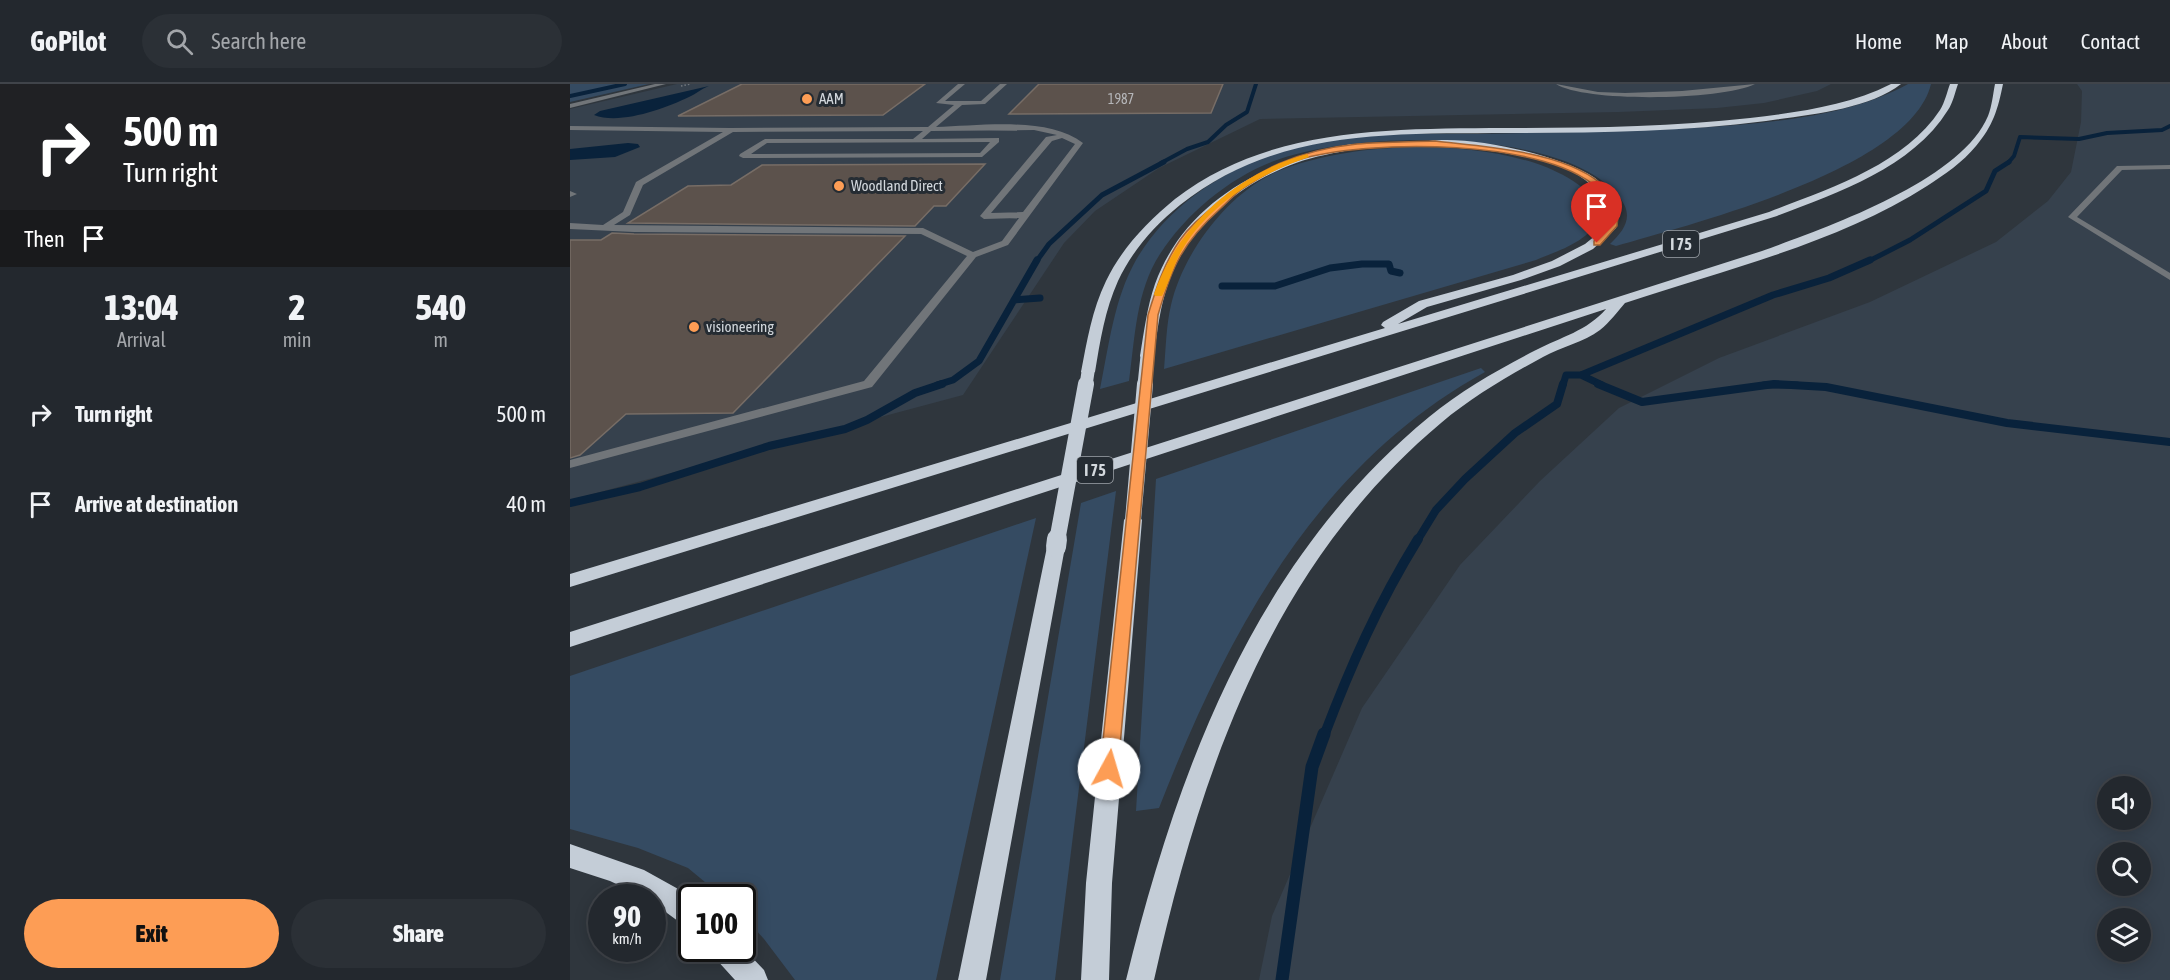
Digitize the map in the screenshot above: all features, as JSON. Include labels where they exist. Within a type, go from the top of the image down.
[{"type":"highway","points":[[972,980],[1101,308],[1119,267],[1131,249],[1159,218],[1189,192],[1223,170],[1251,157],[1303,142],[1365,134],[1629,129],[1741,122],[1837,106],[1897,84]]},
{"type":"highway","name":"I 75","points":[[570,581],[1733,228],[1837,188],[1886,162],[1927,132],[1946,108],[1954,84]]},
{"type":"highway","name":"I 75","points":[[570,640],[1621,300],[1829,230],[1897,199],[1950,166],[1979,138],[1995,114],[1999,84]]},
{"type":"highway","points":[[1095,980],[1099,883],[1147,356],[1153,315],[1165,274],[1184,241],[1209,213],[1240,187],[1269,170],[1298,158],[1341,148],[1435,143],[1494,148],[1565,167],[1594,182],[1612,200],[1615,208],[1612,226],[1607,235],[1585,252],[1559,263],[1422,304],[1367,338]]},
{"type":"highway","points":[[1140,980],[1166,877],[1214,733],[1241,671],[1305,562],[1339,515],[1371,479],[1434,422],[1496,378],[1558,344],[1594,328],[1621,300]]},
{"type":"highway","points":[[570,856],[595,863],[643,884],[678,906]]},
{"type":"highway","points":[[738,962],[754,980]]},
{"type":"street","points":[[570,106],[663,84]]},
{"type":"street","points":[[962,84],[939,103],[983,103],[1004,84]]},
{"type":"street","points":[[1559,84],[1571,90],[1608,94],[1686,94],[1752,84]]},
{"type":"street","points":[[915,141],[996,140],[982,154],[743,156],[765,141],[915,141],[960,103]]},
{"type":"street","points":[[570,128],[599,130],[1034,128],[1065,135],[1079,143],[1077,149],[1005,243],[973,255],[868,384],[570,464]]},
{"type":"street","points":[[606,227],[627,213],[639,184],[732,130]]},
{"type":"street","points":[[1027,215],[984,216],[1049,139],[1065,135]]},
{"type":"street","points":[[2170,167],[2120,168],[2072,217],[2170,277]]},
{"type":"street","points":[[570,226],[923,231],[973,255]]},
{"type":"shaded area","points":[[570,84],[649,84],[570,102]]},
{"type":"shaded area","points":[[677,84],[1831,84],[1817,91],[1764,103],[1717,108],[1260,119],[1159,168],[1095,211],[1064,243],[963,395],[570,500],[570,109]]},
{"type":"shaded area","points":[[1908,84],[1931,84],[1915,114],[1884,142],[1842,167],[1794,189],[1743,207],[1616,246],[1610,244],[1620,233],[1627,217],[1620,198],[1592,174],[1553,157],[1506,146],[1455,141],[1403,140],[1353,144],[1309,151],[1274,161],[1225,187],[1196,211],[1171,239],[1152,268],[1141,299],[1129,381],[1100,389],[1122,290],[1136,260],[1151,237],[1190,198],[1213,182],[1263,158],[1315,143],[1376,135],[1640,130],[1759,123],[1847,108],[1868,102]]},
{"type":"shaded area","points":[[2077,84],[2170,84],[2170,980],[1259,980],[1272,916],[1362,708],[1460,565],[1540,481],[1619,408],[1719,358],[1870,302],[1996,242],[2048,201],[2071,172],[2081,122],[2082,91]]},
{"type":"shaded area","points":[[709,86],[692,96],[655,111],[616,118],[594,115],[600,111]]},
{"type":"shaded area","points":[[638,144],[640,147],[615,157],[570,160],[570,149]]},
{"type":"shaded area","points":[[1416,147],[1491,153],[1544,166],[1566,177],[1587,192],[1595,201],[1598,211],[1597,221],[1593,228],[1579,240],[1536,260],[1164,369],[1169,313],[1177,285],[1186,265],[1210,227],[1241,195],[1276,172],[1327,156]]},
{"type":"shaded area","points":[[1481,368],[1485,372],[1425,410],[1372,455],[1326,505],[1284,560],[1247,618],[1215,680],[1159,808],[1136,811],[1156,479]]},
{"type":"shaded area","points":[[1116,491],[1055,980],[1000,980],[1081,503]]},
{"type":"shaded area","points":[[1036,518],[936,980],[795,980],[756,930],[756,884],[707,884],[688,868],[638,848],[570,829],[570,676]]},
{"type":"building","name":"AAM","points":[[742,84],[925,84],[883,115],[678,116]]},
{"type":"building","points":[[1039,84],[1223,84],[1211,113],[1009,114]]},
{"type":"building","name":"Woodland Direct","points":[[985,164],[946,206],[934,206],[915,226],[628,223],[688,186],[731,185],[762,165]]},
{"type":"building","name":"visioneering","points":[[612,233],[905,236],[733,413],[626,414],[580,455],[570,458],[570,240],[601,240]]},
{"type":"waterway","points":[[570,96],[625,84]]},
{"type":"waterway","points":[[1161,163],[1187,149],[1208,142],[1226,125],[1247,112],[1256,84]]},
{"type":"waterway","points":[[2009,162],[2014,156],[2020,137],[2079,139],[2107,133],[2162,130],[2170,126]]},
{"type":"waterway","points":[[1036,262],[1049,244],[1102,195],[1164,162]]},
{"type":"waterway","points":[[1867,262],[1910,240],[1986,191],[1995,171],[2009,162]]},
{"type":"waterway","points":[[1014,300],[1037,260]]},
{"type":"waterway","points":[[1581,375],[1773,295],[1829,278],[1870,260]]},
{"type":"waterway","points":[[1222,286],[1275,286],[1330,268],[1362,264],[1389,264],[1391,271],[1400,273]]},
{"type":"waterway","points":[[1014,300],[1040,298]]},
{"type":"waterway","points":[[937,385],[953,380],[979,361],[1014,300]]},
{"type":"waterway","points":[[1563,385],[1566,375],[1581,375]]},
{"type":"waterway","points":[[1581,375],[1602,385]]},
{"type":"waterway","points":[[570,503],[640,487],[769,446],[845,429],[867,420],[915,393],[942,384]]},
{"type":"waterway","points":[[1417,541],[1436,510],[1465,479],[1515,433],[1557,404],[1563,384]]},
{"type":"waterway","points":[[1598,384],[1642,402],[1767,385]]},
{"type":"waterway","points":[[1767,385],[1791,385]]},
{"type":"waterway","points":[[1767,385],[1791,385]]},
{"type":"waterway","points":[[1791,385],[1797,385]]},
{"type":"waterway","points":[[1791,385],[1826,387],[2007,423],[2170,442]]},
{"type":"waterway","points":[[1324,736],[1366,635],[1418,539]]},
{"type":"waterway","points":[[1282,980],[1312,767],[1324,734]]},
{"type":"slow traffic","points":[[1158,294],[1165,274],[1184,241],[1224,199],[1255,177],[1283,163],[1307,156]]},
{"type":"place","name":"AAM","points":[[807,99]]},
{"type":"place","name":"Woodland Direct","points":[[839,186]]},
{"type":"place","name":"visioneering","points":[[694,327]]},
{"type":"route","points":[[1109,769],[1147,356],[1153,315],[1165,274],[1184,241],[1196,226],[1240,187],[1283,163],[1356,146],[1435,143],[1474,146],[1530,156],[1565,167],[1594,182],[1612,200],[1615,208],[1612,226],[1607,235],[1597,243]]}]
